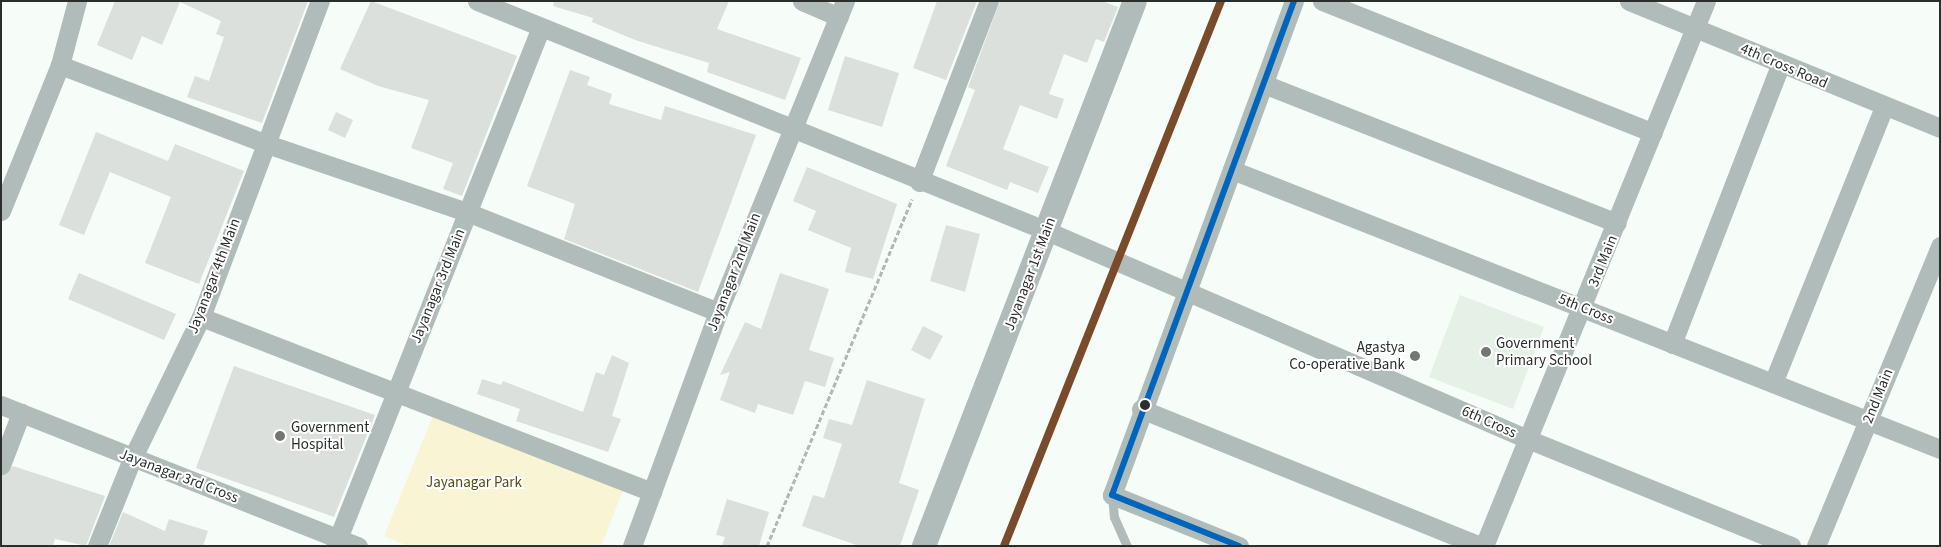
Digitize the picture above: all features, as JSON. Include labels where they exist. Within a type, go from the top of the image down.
[{"type":"street","points":[[1,211],[60,65],[77,1]]},
{"type":"street","name":"Jayanagar 4th Main","points":[[97,546],[132,459],[201,317],[264,143],[320,1]]},
{"type":"street","name":"6th Cross","points":[[477,1],[919,182],[1047,230],[1530,440],[1791,546]]},
{"type":"street","points":[[802,1],[842,9]]},
{"type":"street","points":[[919,182],[989,1]]},
{"type":"street","name":"Jayanagar 1st Main","points":[[924,546],[1136,1]]},
{"type":"street","points":[[1239,546],[1112,495],[1141,409],[1190,291],[1294,1]]},
{"type":"street","points":[[1322,1],[1653,133]]},
{"type":"street","name":"4th Cross Road","points":[[1629,1],[1780,65],[1940,128]]},
{"type":"street","name":"3rd Main","points":[[1482,546],[1530,440],[1706,1]]},
{"type":"street","name":"Jayanagar 2nd Main","points":[[632,546],[718,312],[790,129],[842,9]]},
{"type":"street","name":"Jayanagar 3rd Main","points":[[337,542],[541,27]]},
{"type":"street","points":[[60,65],[264,143],[467,212],[718,312]]},
{"type":"street","points":[[1672,344],[1780,65]]},
{"type":"street","points":[[1264,84],[1618,223]]},
{"type":"street","points":[[1773,383],[1884,106]]},
{"type":"street","name":"5th Cross","points":[[1232,170],[1940,449]]},
{"type":"street","name":"2nd Main","points":[[1816,546],[1940,246]]},
{"type":"street","points":[[201,317],[652,492]]},
{"type":"street","name":"Jayanagar 3rd Cross","points":[[1,405],[337,542],[358,546]]},
{"type":"street","points":[[1141,409],[1482,546]]},
{"type":"street","points":[[1,465],[21,413]]},
{"type":"lane","points":[[1112,495],[1114,517],[1127,546]]},
{"type":"path","points":[[767,546],[919,182]]},
{"type":"shaded area","name":"Government Primary School","points":[[1460,295],[1544,327],[1513,409],[1429,377]]},
{"type":"green space","name":"Jayanagar Park","points":[[439,401],[629,475],[601,546],[408,546],[384,536]]},
{"type":"building","points":[[115,1],[308,1],[262,123],[187,97],[195,76],[209,81],[224,37],[216,34],[221,21],[180,2],[162,45],[142,36],[132,60],[97,45]]},
{"type":"building","points":[[371,1],[517,56],[462,196],[443,189],[453,163],[411,148],[429,100],[378,86],[340,69]]},
{"type":"building","points":[[554,1],[729,1],[717,29],[801,58],[785,100],[707,72],[709,63],[635,40],[592,22],[593,18],[553,6]]},
{"type":"building","points":[[937,1],[977,1],[946,80],[913,68]]},
{"type":"building","points":[[1000,1],[1102,1],[1118,7],[1104,42],[1096,39],[1087,63],[1064,54],[1049,94],[1064,99],[1057,119],[1020,105],[1003,149],[1049,167],[1038,193],[1010,182],[1007,190],[946,166],[975,90],[968,87]]},
{"type":"building","points":[[845,56],[899,73],[882,127],[828,110]]},
{"type":"building","points":[[570,70],[590,77],[587,85],[612,94],[609,104],[661,120],[665,106],[756,135],[698,292],[564,239],[575,204],[527,186]]},
{"type":"building","points":[[336,112],[353,120],[345,138],[328,130]]},
{"type":"building","points":[[96,132],[168,161],[175,144],[244,171],[199,284],[145,263],[171,197],[110,172],[84,235],[59,225]]},
{"type":"building","points":[[807,167],[897,204],[873,279],[845,272],[851,248],[808,230],[816,211],[793,201]]},
{"type":"building","points":[[946,225],[980,234],[965,292],[930,281]]},
{"type":"building","points":[[79,273],[176,314],[164,340],[68,299]]},
{"type":"building","points":[[780,273],[829,289],[809,350],[834,358],[825,387],[805,381],[793,415],[758,404],[755,413],[720,400],[730,372],[720,375],[745,322],[761,329]]},
{"type":"building","points":[[923,326],[943,336],[930,360],[911,350]]},
{"type":"building","points":[[612,355],[629,363],[612,416],[621,419],[608,452],[516,421],[520,409],[477,394],[482,379],[501,385],[503,381],[583,412],[596,372],[604,375]]},
{"type":"building","points":[[234,366],[375,415],[334,517],[196,468]]},
{"type":"building","points":[[867,380],[925,399],[899,483],[919,490],[900,546],[859,546],[802,526],[813,495],[824,498],[842,444],[823,438],[829,419],[852,425]]},
{"type":"building","points":[[13,466],[105,496],[86,546],[55,539],[53,546],[1,546],[1,476]]},
{"type":"building","points":[[727,499],[769,512],[759,546],[722,546],[725,537],[716,535]]},
{"type":"building","points":[[123,512],[165,531],[169,519],[208,531],[203,546],[109,546]]},
{"type":"transit line","points":[[1004,546],[1221,1]]},
{"type":"transit line","points":[[1239,546],[1112,495],[1294,1]]},
{"type":"place","name":"Government Primary School","points":[[1486,352]]},
{"type":"place","name":"Agastya Co-operative Bank","points":[[1415,356]]},
{"type":"place","name":"Government Hospital","points":[[280,436]]}]
